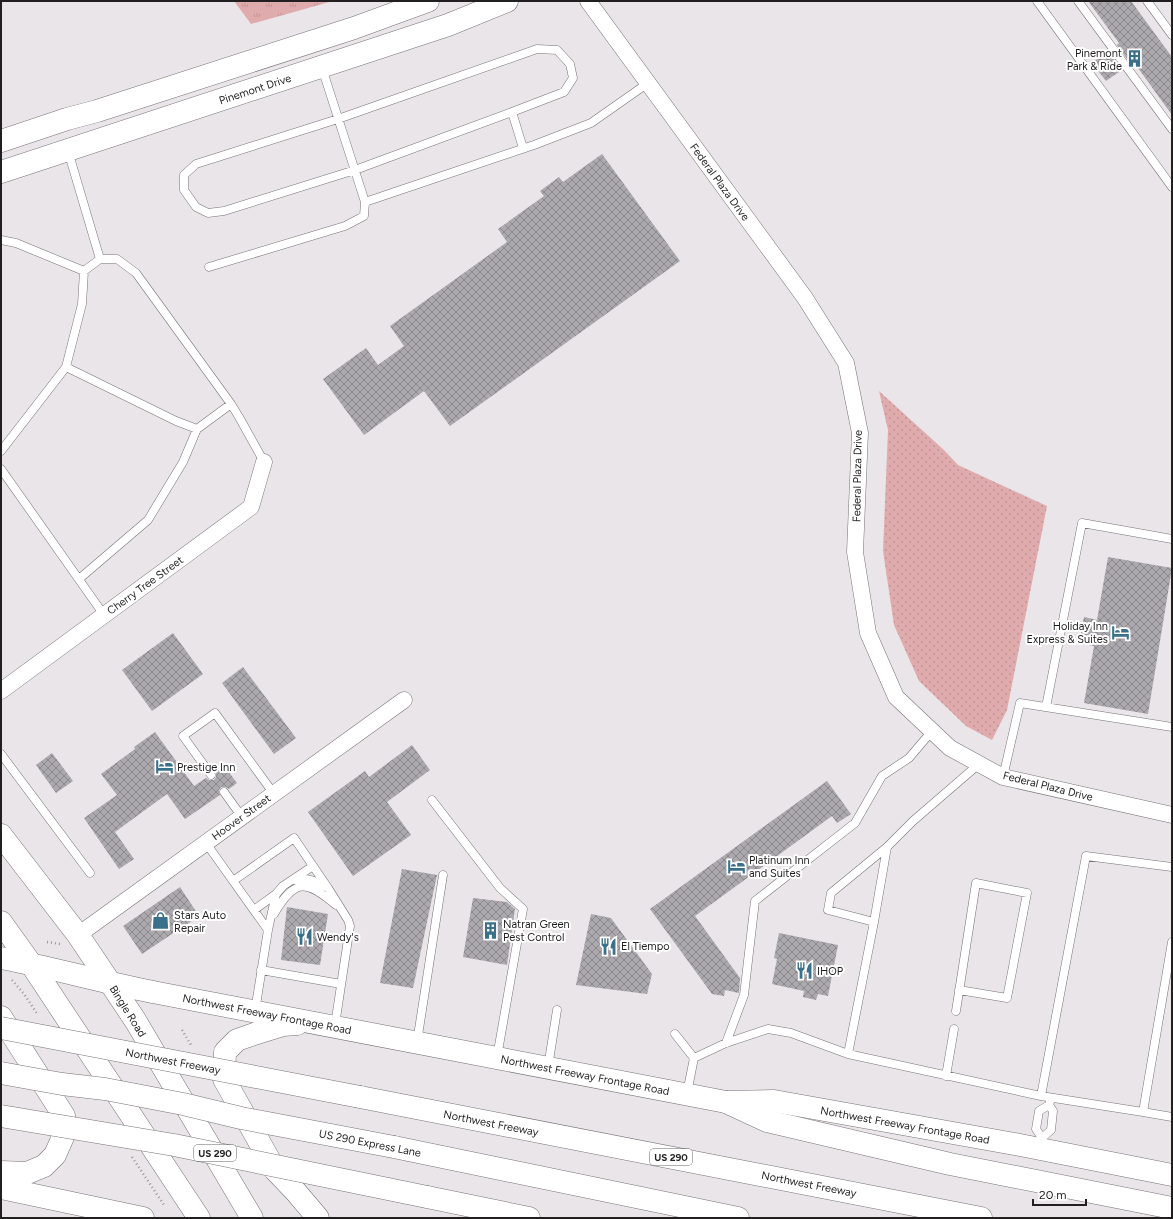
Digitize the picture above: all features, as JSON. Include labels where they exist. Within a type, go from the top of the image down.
[{"type":"main road","points":[[1,141],[354,28],[428,1]]},
{"type":"main road","name":"Pinemont Drive","points":[[1,172],[448,25],[506,1]]},
{"type":"main road","points":[[97,111],[114,135]]},
{"type":"main road","points":[[60,122],[68,150]]},
{"type":"main road","name":"Bingle Road","points":[[1,834],[71,939],[112,984],[135,1020],[252,1218]]},
{"type":"main road","points":[[1,922],[31,964],[199,1218]]},
{"type":"main road","name":"Northwest Freeway Frontage Road","points":[[1,958],[112,984],[686,1095],[726,1102],[774,1101],[1041,1143],[1172,1176]]},
{"type":"main road","points":[[1,1017],[64,1116],[66,1130],[55,1155],[44,1166],[27,1173],[1,1172]]},
{"type":"main road","points":[[318,1218],[275,1170],[224,1079],[225,1052],[237,1040],[283,1025],[327,1026]]},
{"type":"main road","name":"Northwest Freeway","points":[[1,1028],[981,1218]]},
{"type":"main road","name":"US 290 Express Lane","points":[[1,1073],[62,1084],[105,1089],[183,1104],[241,1118],[394,1147],[738,1218]]},
{"type":"main road","points":[[726,1102],[767,1121],[950,1164],[1172,1208]]},
{"type":"main road","name":"US 290","points":[[1,1116],[174,1145],[529,1218]]},
{"type":"main road","points":[[1,1188],[100,1214],[143,1218]]},
{"type":"street","name":"Federal Plaza Drive","points":[[588,1],[805,298],[846,363],[860,433],[856,552],[868,632],[896,697],[950,748],[1003,777],[1172,815]]},
{"type":"street","name":"Cherry Tree Street","points":[[1,691],[251,507],[264,462]]},
{"type":"street","name":"Hoover Street","points":[[71,939],[404,700]]},
{"type":"lane","points":[[1037,1],[1172,187]]},
{"type":"lane","points":[[1078,1],[1172,130]]},
{"type":"lane","points":[[1147,1],[1172,35]]},
{"type":"lane","points":[[537,49],[557,50],[570,64],[572,78],[564,92],[512,112],[355,170],[224,211],[208,213],[196,207],[184,190],[184,175],[196,164],[338,119],[537,49]]},
{"type":"lane","points":[[209,266],[345,226],[364,216],[365,202],[322,67]]},
{"type":"lane","points":[[365,202],[524,148],[591,123],[648,83]]},
{"type":"lane","points":[[512,112],[524,148]]},
{"type":"lane","points":[[68,150],[100,259]]},
{"type":"lane","points":[[1,240],[16,243],[84,271]]},
{"type":"lane","points":[[1,451],[66,367],[82,304],[84,271],[100,259],[117,258],[136,273],[239,417],[264,462]]},
{"type":"lane","points":[[66,367],[176,421],[197,429]]},
{"type":"lane","points":[[79,579],[148,520],[183,462],[197,429],[230,404]]},
{"type":"lane","points":[[1,469],[104,615]]},
{"type":"lane","points":[[1046,707],[1082,523],[1172,539]]},
{"type":"lane","points":[[1003,777],[1020,703],[1172,727]]},
{"type":"lane","points":[[211,775],[183,736],[215,713],[274,794]]},
{"type":"lane","points":[[726,1043],[744,995],[755,901],[855,823],[882,776],[909,758],[932,731]]},
{"type":"lane","points":[[1,754],[90,873]]},
{"type":"lane","points":[[874,922],[828,910],[831,893],[887,848],[913,821],[979,764]]},
{"type":"lane","points":[[224,792],[242,817]]},
{"type":"lane","points":[[432,800],[500,888],[523,909],[497,1058]]},
{"type":"lane","points":[[233,881],[294,838],[343,911],[350,926],[341,984],[327,1026]]},
{"type":"lane","points":[[206,843],[254,910],[268,926]]},
{"type":"lane","points":[[848,1054],[887,848]]},
{"type":"lane","points":[[1041,1096],[1086,856],[1172,867]]},
{"type":"lane","points":[[254,910],[276,894],[283,886],[313,866]]},
{"type":"lane","points":[[416,1043],[443,876]]},
{"type":"lane","points":[[294,880],[302,878],[313,880],[328,888]]},
{"type":"lane","points":[[956,1011],[959,990],[976,884],[1027,893],[1007,998],[959,990]]},
{"type":"lane","points":[[268,926],[283,898],[297,888],[302,887],[310,888],[320,893],[343,911]]},
{"type":"lane","points":[[255,1012],[268,926],[276,894]]},
{"type":"lane","points":[[1143,1112],[1172,942]]},
{"type":"lane","points":[[261,970],[341,984]]},
{"type":"lane","points":[[547,1068],[557,1010]]},
{"type":"lane","points":[[694,1058],[726,1043],[768,1029],[791,1034],[848,1054],[1041,1096],[1050,1101],[1172,1117]]},
{"type":"lane","points":[[946,1076],[954,1029]]},
{"type":"lane","points":[[675,1034],[694,1058]]},
{"type":"lane","points":[[686,1095],[694,1058]]},
{"type":"lane","points":[[1041,1143],[1051,1130],[1053,1111],[1050,1101]]},
{"type":"lane","points":[[1041,1143],[1036,1129],[1039,1111],[1050,1101]]},
{"type":"path","points":[[47,942],[71,939]]},
{"type":"path","points":[[149,1182],[164,1205]]},
{"type":"green space","points":[[234,1],[333,1],[251,24]]},
{"type":"green space","points":[[879,391],[944,450],[958,465],[1047,506],[1007,710],[992,740],[966,726],[919,681],[894,625],[883,551],[888,430]]},
{"type":"building","name":"Pinemont Park & Ride","points":[[1088,1],[1131,1],[1172,57],[1172,115],[1133,61],[1130,63],[1117,45],[1119,43]]},
{"type":"building","points":[[1108,51],[1122,70],[1106,81],[1092,63]]},
{"type":"building","points":[[602,154],[680,261],[450,426],[424,391],[364,435],[323,379],[366,348],[378,365],[404,346],[390,326],[507,242],[498,229],[544,196],[540,191],[559,177],[563,182]]},
{"type":"building","name":"Holiday Inn Express & Suites","points":[[1108,557],[1172,568],[1148,714],[1084,703],[1094,646],[1079,643],[1084,617],[1097,620]]},
{"type":"building","points":[[173,633],[203,674],[152,711],[122,670]]},
{"type":"building","points":[[243,667],[296,738],[274,754],[222,683]]},
{"type":"building","points":[[155,732],[194,786],[206,778],[209,780],[214,780],[216,777],[216,772],[224,766],[237,783],[229,789],[226,787],[221,787],[219,790],[220,795],[185,819],[167,794],[115,832],[134,859],[119,869],[84,818],[117,795],[101,774]]},
{"type":"building","points":[[412,745],[430,770],[387,802],[411,835],[353,876],[308,812],[365,771],[369,777]]},
{"type":"building","points":[[52,753],[73,781],[56,793],[36,765]]},
{"type":"building","name":"Platinum Inn and Suites","points":[[827,781],[851,814],[837,823],[832,816],[695,916],[740,978],[739,993],[725,990],[724,996],[712,994],[650,909]]},
{"type":"building","points":[[402,869],[437,875],[413,988],[380,983]]},
{"type":"building","name":"Stars Auto Repair","points":[[180,887],[199,916],[142,954],[123,926]]},
{"type":"building","name":"Natran Green Pest Control","points":[[473,898],[507,902],[515,909],[507,965],[463,957]]},
{"type":"building","name":"Wendy's","points":[[287,907],[328,914],[320,965],[281,960]]},
{"type":"building","name":"El Tiempo","points":[[591,914],[611,918],[652,974],[647,994],[576,985]]},
{"type":"building","name":"IHOP","points":[[779,933],[838,945],[828,996],[818,994],[816,1000],[803,997],[804,991],[772,984],[777,959],[774,958]]},
{"type":"place","name":"Pinemont Park & Ride","points":[[1135,59]]},
{"type":"place","name":"Holiday Inn Express & Suites","points":[[1121,632]]},
{"type":"place","name":"Prestige Inn","points":[[164,767]]},
{"type":"place","name":"Platinum Inn and Suites","points":[[736,866]]},
{"type":"place","name":"Stars Auto Repair","points":[[161,921]]},
{"type":"place","name":"Natran Green Pest Control","points":[[490,930]]},
{"type":"place","name":"Wendy's","points":[[304,937]]},
{"type":"place","name":"El Tiempo","points":[[608,946]]},
{"type":"place","name":"IHOP","points":[[804,971]]}]
